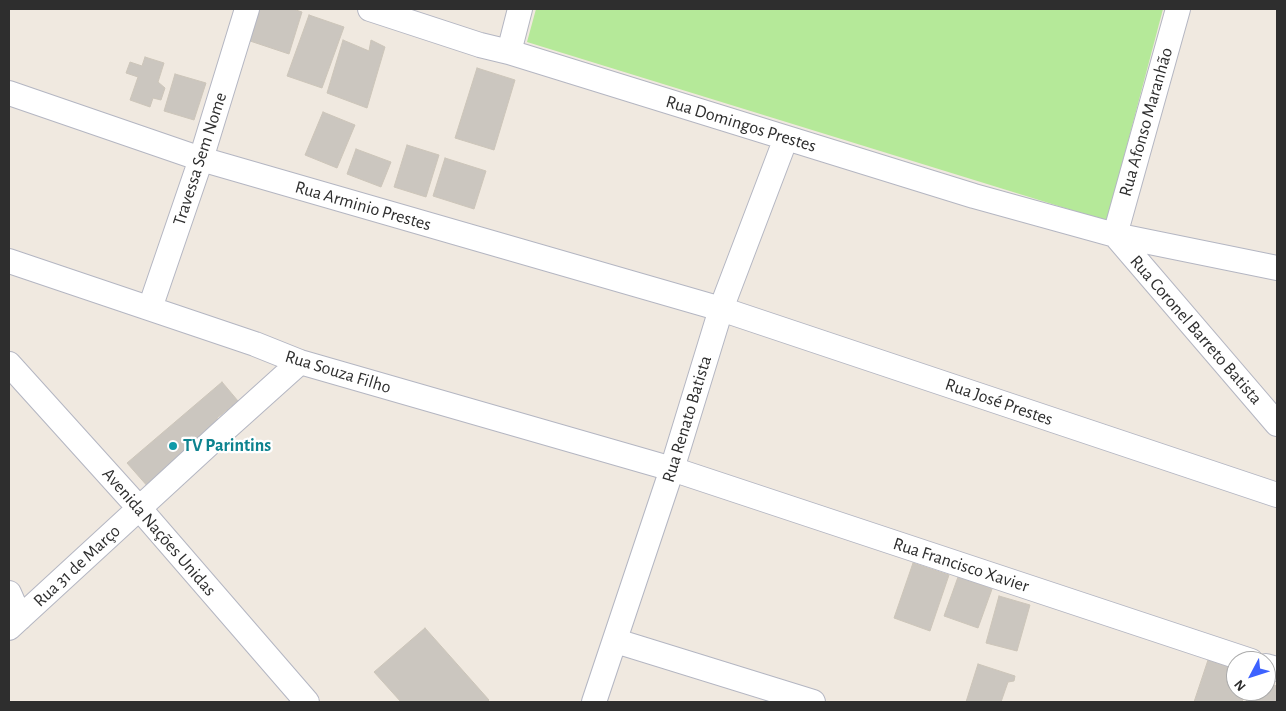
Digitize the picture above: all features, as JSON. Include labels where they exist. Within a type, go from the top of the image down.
[{"type":"street","name":"Travessa Sem Nome","points":[[150,308],[201,159],[248,9]]},
{"type":"street","name":"Rua Domingos Prestes","points":[[370,9],[480,45],[509,52],[974,196],[1115,235],[1277,268]]},
{"type":"street","points":[[509,52],[520,9]]},
{"type":"street","name":"Rua Afonso Maranhão","points":[[1115,235],[1178,9]]},
{"type":"street","name":"Rua Arminio Prestes","points":[[9,93],[201,159],[721,309]]},
{"type":"street","name":"Rua Renato Batista","points":[[594,702],[672,469],[721,309],[786,138]]},
{"type":"street","name":"Rua Coronel Barreto Batista","points":[[1115,235],[1277,424]]},
{"type":"street","name":"Rua Souza Filho","points":[[9,261],[256,344],[300,362],[672,469]]},
{"type":"street","name":"Rua José Prestes","points":[[721,309],[1277,495]]},
{"type":"street","name":"Rua 31 de Março","points":[[14,623],[300,362]]},
{"type":"street","name":"Avenida Nações Unidas","points":[[9,364],[139,508],[307,702]]},
{"type":"street","name":"Rua Francisco Xavier","points":[[672,469],[1226,653]]},
{"type":"street","points":[[9,593],[14,623]]},
{"type":"street","points":[[616,640],[813,702]]},
{"type":"green space","points":[[536,9],[1163,9],[1107,221],[527,42]]},
{"type":"building","points":[[257,9],[293,9],[302,12],[289,54],[247,40]]},
{"type":"building","points":[[309,15],[344,27],[322,88],[287,76]]},
{"type":"building","points":[[343,40],[369,51],[371,40],[385,47],[367,108],[327,93]]},
{"type":"building","points":[[145,57],[164,63],[158,82],[165,88],[161,100],[153,98],[150,107],[130,100],[138,77],[126,73],[130,62],[142,66]]},
{"type":"building","points":[[477,68],[515,80],[494,150],[455,138]]},
{"type":"building","points":[[175,74],[206,83],[194,120],[164,111]]},
{"type":"building","points":[[323,112],[355,125],[337,168],[305,155]]},
{"type":"building","points":[[407,145],[439,155],[426,197],[394,187]]},
{"type":"building","points":[[356,149],[391,162],[381,187],[347,174]]},
{"type":"building","points":[[445,158],[486,171],[474,209],[433,196]]},
{"type":"building","name":"TV Parintins","points":[[222,382],[238,401],[217,418],[220,429],[149,488],[127,463]]},
{"type":"building","points":[[913,563],[949,575],[930,631],[894,618]]},
{"type":"building","points":[[958,577],[992,589],[978,628],[944,616]]},
{"type":"building","points":[[999,596],[1030,605],[1017,651],[986,643]]},
{"type":"building","points":[[425,628],[489,700],[487,702],[401,702],[374,672]]},
{"type":"building","points":[[1208,660],[1226,666],[1226,701],[1242,701],[1242,702],[1194,702]]},
{"type":"building","points":[[978,664],[1015,676],[1014,681],[1008,682],[1001,702],[966,702]]},
{"type":"building","points":[[1277,686],[1277,702],[1246,702],[1276,701]]},
{"type":"place","name":"TV Parintins","points":[[173,446]]}]
